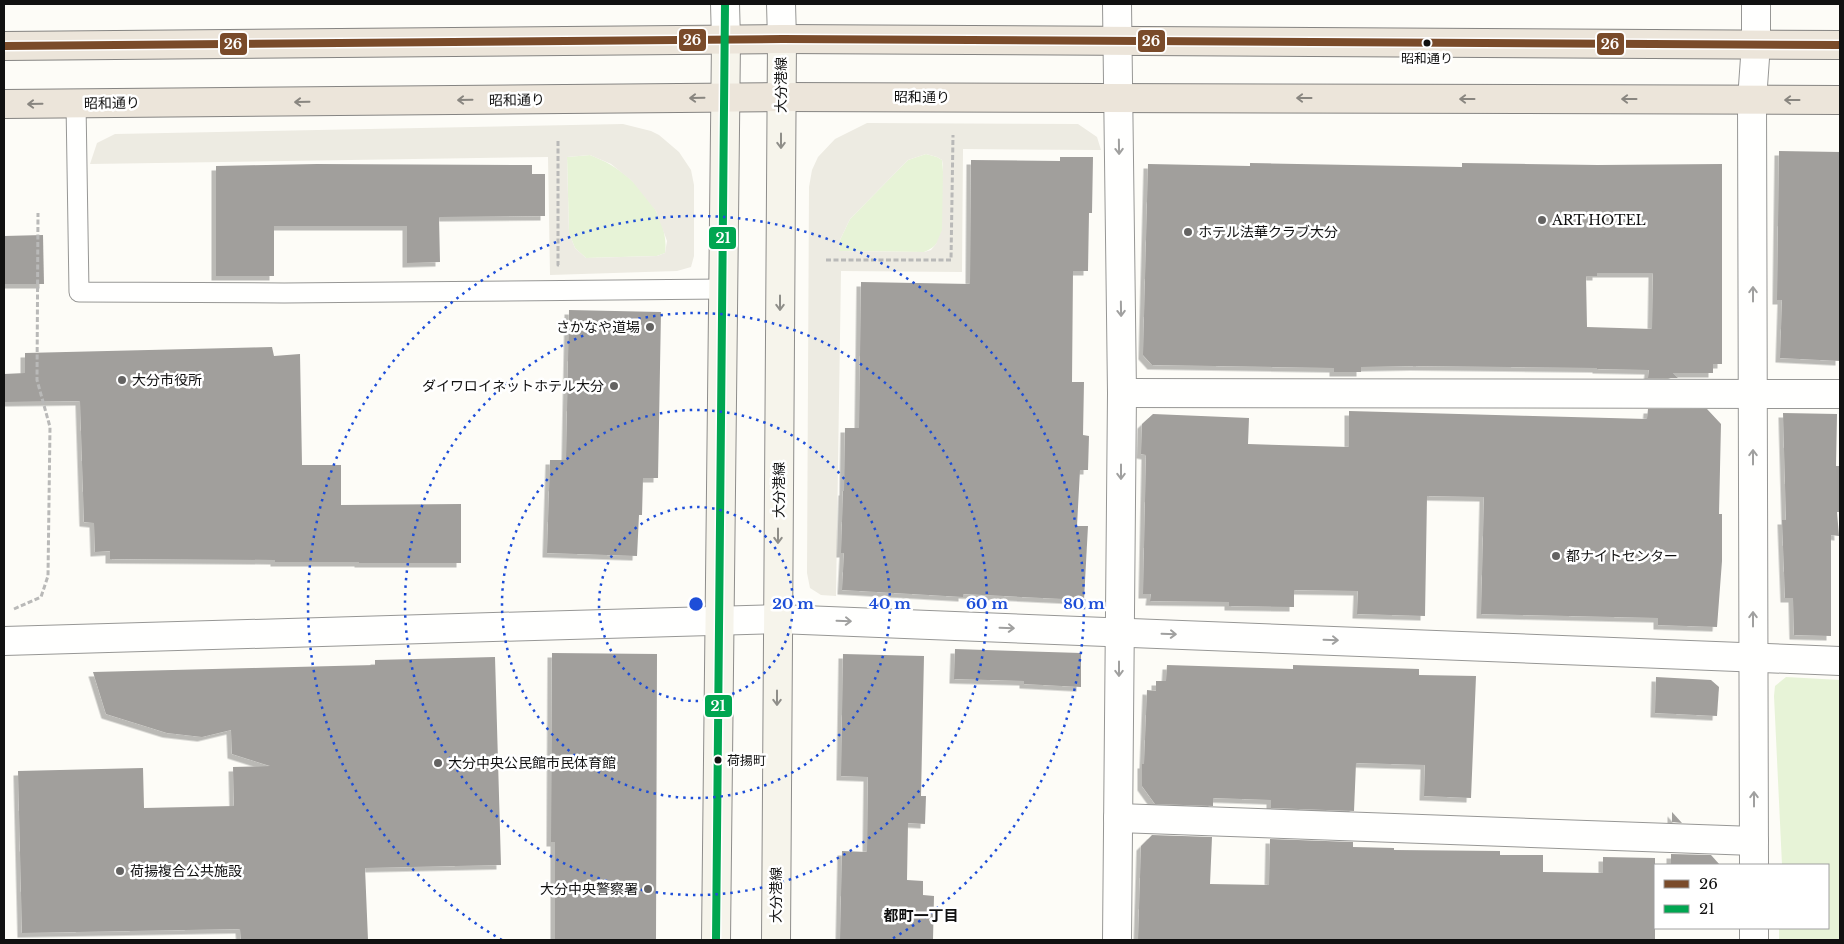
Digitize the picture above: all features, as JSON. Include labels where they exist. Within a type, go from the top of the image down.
[{"type":"highway","points":[[4,46],[726,40],[1840,45]]},
{"type":"highway","name":"昭和通り","points":[[4,104],[781,97],[1840,100]]},
{"type":"main road","points":[[716,940],[726,40]]},
{"type":"main road","name":"大分港線","points":[[776,940],[782,40]]},
{"type":"street","points":[[726,4],[726,40]]},
{"type":"street","points":[[781,4],[782,40]]},
{"type":"street","points":[[1117,4],[1122,393],[1117,940]]},
{"type":"street","points":[[1118,818],[1754,853],[1752,100],[1756,44],[1756,4]]},
{"type":"street","points":[[1122,393],[1840,394]]},
{"type":"street","points":[[4,641],[778,619],[1840,661]]},
{"type":"lane","points":[[76,104],[79,292],[284,293],[723,289]]},
{"type":"path","points":[[826,260],[951,260],[953,135]]},
{"type":"path","points":[[558,141],[558,265],[568,264]]},
{"type":"path","points":[[12,610],[41,597],[48,576],[50,427],[37,380],[38,213]]},
{"type":"green space","points":[[926,154],[942,160],[944,187],[943,221],[941,236],[936,244],[924,252],[839,251],[840,240],[850,219],[908,160]]},
{"type":"green space","points":[[590,155],[622,172],[651,202],[663,227],[665,253],[657,256],[586,258],[575,248],[569,233],[567,157]]},
{"type":"green space","points":[[1786,677],[1840,680],[1840,940],[1779,940],[1779,929],[1829,929],[1829,864],[1782,864],[1775,686]]},
{"type":"shaded area","points":[[867,123],[1078,124],[1097,137],[1101,150],[963,149],[962,272],[841,271],[836,596],[821,595],[810,588],[807,573],[809,187],[812,170],[818,157],[835,139]],"holes":[[[926,154],[942,160],[943,165],[942,230],[931,250],[924,252],[839,251],[840,240],[850,219],[908,160]]]},
{"type":"shaded area","points":[[623,124],[659,135],[679,152],[691,170],[694,185],[694,256],[691,267],[677,271],[550,275],[548,157],[90,164],[97,143],[115,134]],"holes":[[[590,155],[611,164],[632,181],[656,211],[667,241],[665,253],[657,256],[586,258],[575,248],[569,233],[567,157]]]},
{"type":"building","points":[[1779,151],[1840,152],[1840,361],[1780,358],[1782,300],[1777,300]]},
{"type":"building","points":[[1060,157],[1093,157],[1092,213],[1089,213],[1088,271],[1073,271],[1072,382],[1084,382],[1083,435],[1089,436],[1088,470],[1080,470],[1077,526],[1088,526],[1084,600],[963,594],[963,597],[842,590],[844,553],[841,553],[845,428],[859,428],[861,282],[970,284],[971,160],[1060,161]]},
{"type":"building","points":[[1250,163],[1462,167],[1462,163],[1722,164],[1722,364],[1713,364],[1713,373],[1673,373],[1678,378],[1648,378],[1649,370],[1597,368],[1415,366],[1361,367],[1361,372],[1334,372],[1334,368],[1152,365],[1143,355],[1148,164],[1250,166]],"holes":[[[1597,273],[1653,273],[1652,329],[1587,327],[1586,276],[1597,276]]]},
{"type":"building","points":[[317,164],[532,165],[532,174],[545,174],[545,216],[439,217],[440,262],[407,263],[407,226],[274,226],[274,276],[216,276],[216,166]]},
{"type":"building","points":[[43,235],[44,284],[4,284],[4,236]]},
{"type":"building","name":"ダイワロイネットホテル大分","points":[[569,310],[661,312],[658,478],[643,478],[642,515],[639,515],[637,556],[547,553],[550,460],[566,460]]},
{"type":"building","points":[[272,347],[274,356],[300,354],[302,465],[341,465],[341,505],[461,504],[461,563],[110,559],[110,551],[95,552],[94,523],[84,522],[80,401],[4,402],[4,374],[25,373],[25,353]]},
{"type":"building","points":[[1648,409],[1707,409],[1721,424],[1719,514],[1722,514],[1722,561],[1717,627],[1658,625],[1658,618],[1481,614],[1484,497],[1427,496],[1425,616],[1357,614],[1358,591],[1294,590],[1294,607],[1229,606],[1229,602],[1150,601],[1151,594],[1143,594],[1146,455],[1141,454],[1142,424],[1153,414],[1249,418],[1248,444],[1349,447],[1349,411],[1647,419]]},
{"type":"building","points":[[1783,413],[1837,414],[1836,466],[1840,466],[1840,512],[1837,512],[1839,536],[1831,535],[1831,636],[1794,635],[1793,598],[1785,598],[1782,520],[1786,520]]},
{"type":"building","points":[[955,649],[1081,653],[1081,687],[1024,684],[1024,681],[954,679]]},
{"type":"building","points":[[552,653],[657,654],[656,940],[555,940],[555,842],[551,842]]},
{"type":"building","points":[[843,654],[924,656],[921,796],[926,796],[925,824],[908,823],[907,880],[923,881],[923,895],[934,896],[933,940],[840,940],[842,851],[867,852],[868,777],[841,776]]},
{"type":"building","points":[[495,657],[501,865],[365,868],[368,940],[241,940],[240,929],[22,933],[18,771],[143,768],[144,808],[234,806],[233,767],[270,766],[232,754],[231,730],[202,737],[167,733],[106,714],[93,672],[375,665],[375,660]]},
{"type":"building","points":[[1167,665],[1293,669],[1293,665],[1419,669],[1419,675],[1476,676],[1471,798],[1424,796],[1425,765],[1356,763],[1354,811],[1271,808],[1271,800],[1213,798],[1213,806],[1155,804],[1142,786],[1147,690],[1156,691],[1156,681],[1166,681]]},
{"type":"building","points":[[1656,677],[1711,680],[1719,687],[1717,716],[1655,713]]},
{"type":"building","points":[[1672,812],[1682,823],[1672,822]]},
{"type":"building","points":[[1152,835],[1212,837],[1210,884],[1269,885],[1270,839],[1353,842],[1353,847],[1394,848],[1394,850],[1500,851],[1500,855],[1543,855],[1543,872],[1603,873],[1603,857],[1655,858],[1655,940],[1138,940],[1141,846]]},
{"type":"building","points":[[1671,854],[1711,855],[1719,864],[1671,864]]},
{"type":"transit line","name":"21","points":[[716,940],[725,4]]},
{"type":"transit line","name":"26","points":[[4,46],[782,39],[1840,45]]},
{"type":"place","name":"昭和通り","points":[[1427,43]]},
{"type":"place","name":"ART HOTEL","points":[[1542,220]]},
{"type":"place","name":"ホテル法華クラブ大分","points":[[1188,232]]},
{"type":"place","name":"さかなや道場","points":[[650,327]]},
{"type":"place","name":"大分市役所","points":[[122,380]]},
{"type":"place","name":"ダイワロイネットホテル大分","points":[[614,386]]},
{"type":"place","name":"都ナイトセンター","points":[[1556,556]]},
{"type":"place","name":"荷揚町","points":[[718,760]]},
{"type":"place","name":"大分中央公民館市民体育館","points":[[438,763]]},
{"type":"place","name":"荷揚複合公共施設","points":[[120,871]]},
{"type":"place","name":"大分中央警察署","points":[[648,889]]},
{"type":"district","name":"都町一丁目","points":[[921,916]]}]
